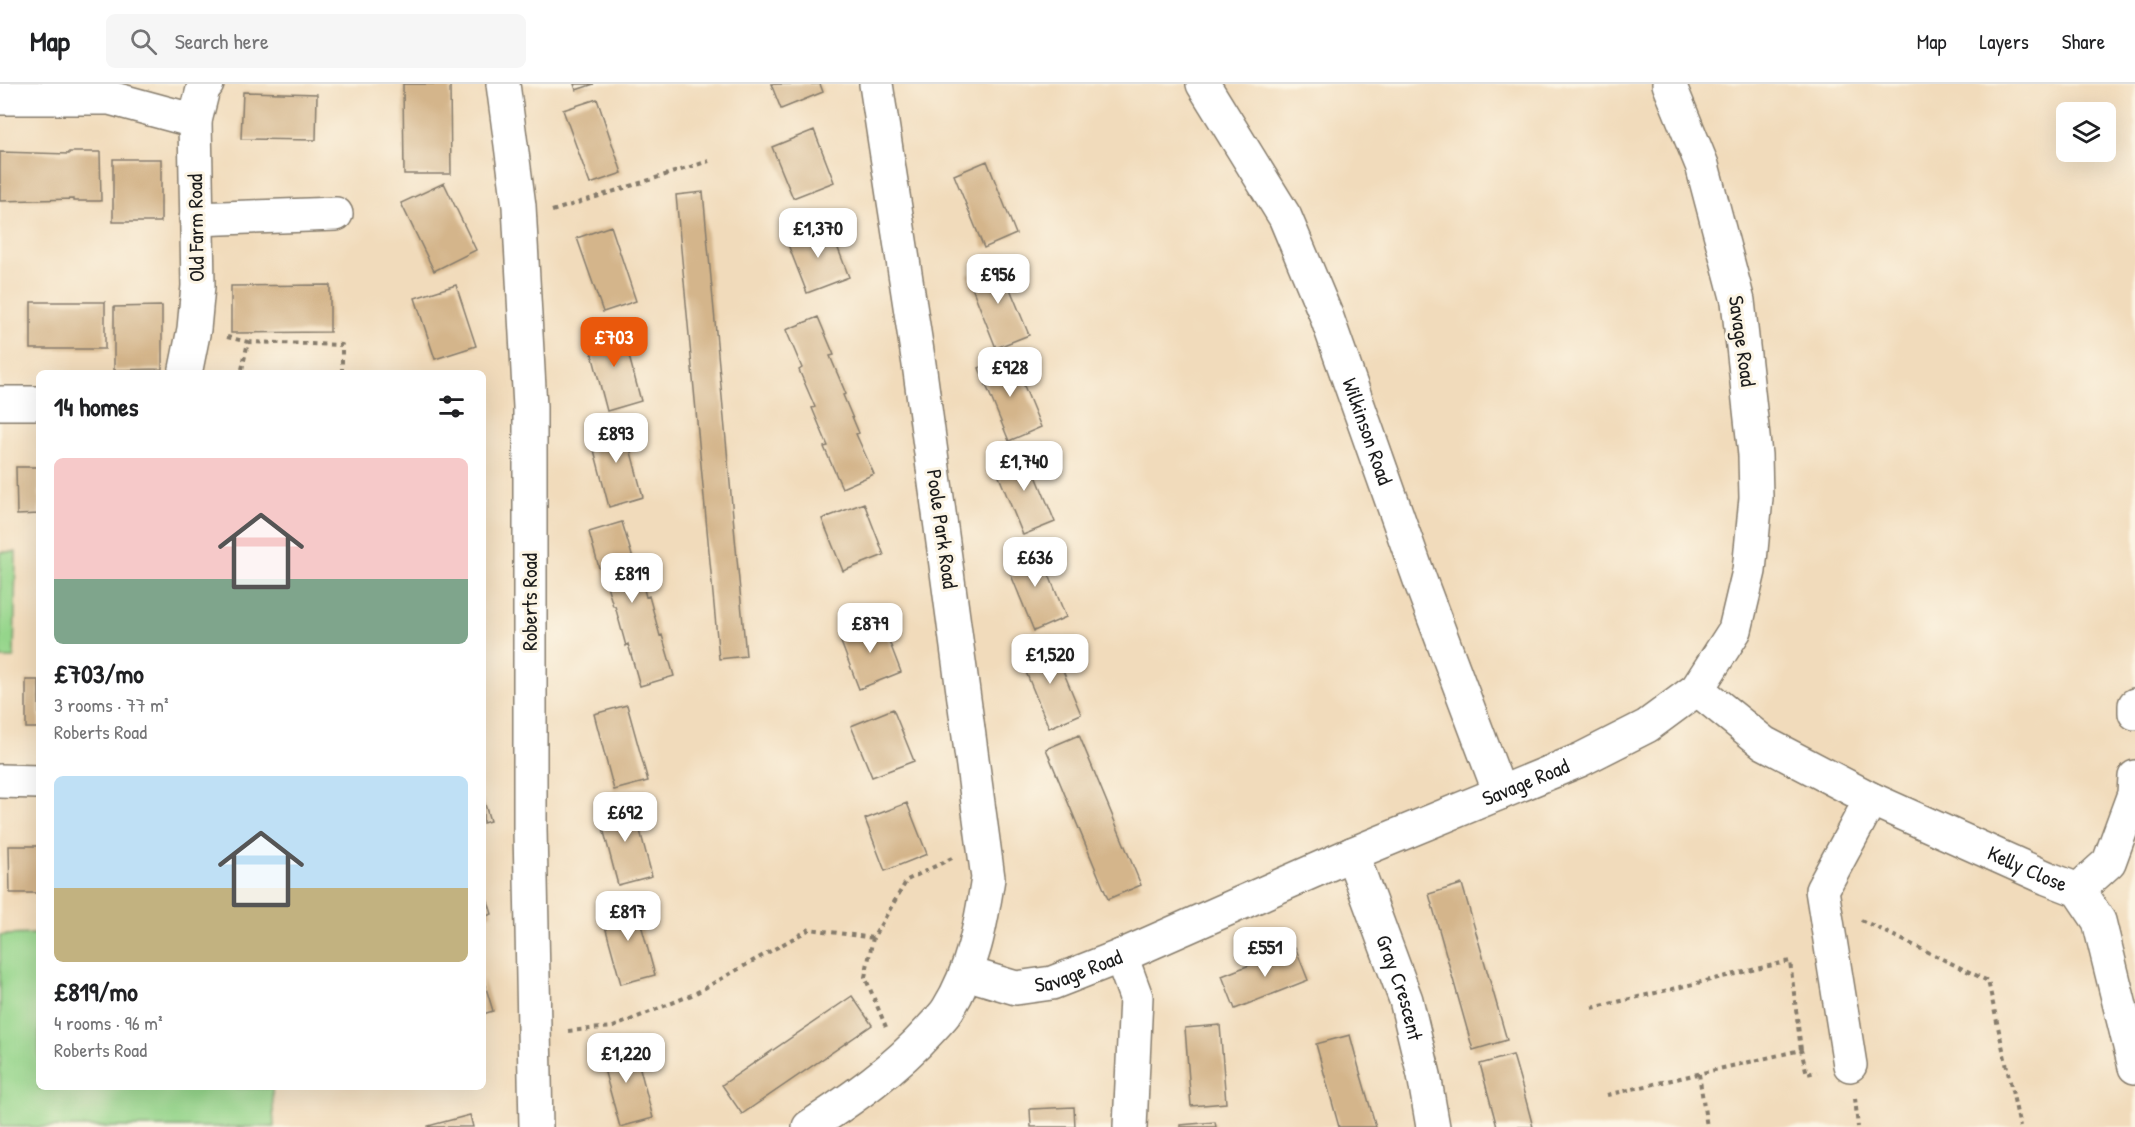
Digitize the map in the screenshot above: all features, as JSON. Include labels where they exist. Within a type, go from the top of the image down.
[{"type":"street","name":"Old Farm Road","points":[[186,370],[194,329],[198,286],[195,122],[203,89],[207,84]]},
{"type":"street","name":"Roberts Road","points":[[503,84],[520,222],[530,407],[530,829],[538,1125]]},
{"type":"street","name":"Poole Park Road","points":[[876,84],[920,371],[988,878],[981,930],[966,973]]},
{"type":"street","name":"Wilkinson Road","points":[[1203,84],[1285,217],[1326,315],[1421,583],[1500,793]]},
{"type":"street","name":"Savage Road","points":[[966,973],[1016,988],[1052,983],[1121,956],[1352,854],[1580,760],[1647,726],[1697,689],[1735,630],[1749,572],[1756,498],[1755,455],[1738,301],[1702,165],[1669,84]]},
{"type":"street","points":[[0,98],[110,98],[195,122]]},
{"type":"street","points":[[196,219],[336,214]]},
{"type":"street","points":[[0,403],[36,403]]},
{"type":"street","name":"Kelly Close","points":[[1697,689],[1764,743],[1871,799],[2046,878],[2078,890],[2099,921],[2135,1067]]},
{"type":"street","points":[[2135,705],[2135,713]]},
{"type":"street","points":[[2078,890],[2109,862],[2134,794],[2135,777]]},
{"type":"street","points":[[0,781],[36,782]]},
{"type":"street","points":[[1850,1065],[1822,890],[1871,799]]},
{"type":"street","name":"Gray Crescent","points":[[1352,854],[1406,1000],[1424,1075],[1432,1127]]},
{"type":"street","points":[[1121,956],[1136,997],[1130,1127]]},
{"type":"street","points":[[809,1127],[862,1092],[905,1055],[948,1010],[966,973]]},
{"type":"path","points":[[520,222],[709,161]]},
{"type":"path","points":[[194,329],[248,342],[342,345],[342,370]]},
{"type":"path","points":[[241,370],[248,342]]},
{"type":"path","points":[[905,1055],[883,1024],[865,977],[873,938],[907,880],[950,858],[984,853]]},
{"type":"path","points":[[1824,903],[1988,981],[2020,1127]]},
{"type":"path","points":[[535,1035],[613,1027],[694,994],[810,928],[873,938]]},
{"type":"path","points":[[1592,1008],[1790,961],[1807,1074],[1850,1065]]},
{"type":"path","points":[[1607,1095],[1802,1050]]},
{"type":"path","points":[[1699,1074],[1707,1127]]},
{"type":"green space","points":[[0,552],[16,552],[14,658],[0,658]]},
{"type":"green space","points":[[36,934],[36,1090],[272,1090],[274,1127],[0,1127],[0,935]]},
{"type":"building","points":[[403,84],[450,84],[451,174],[404,174]]},
{"type":"building","points":[[574,84],[594,84],[576,90]]},
{"type":"building","points":[[771,84],[820,84],[823,92],[781,109]]},
{"type":"building","points":[[243,92],[317,94],[316,140],[241,139]]},
{"type":"building","points":[[597,99],[622,173],[590,184],[563,110]]},
{"type":"building","points":[[814,130],[834,182],[793,198],[772,147]]},
{"type":"building","points":[[0,152],[69,154],[69,152],[100,152],[101,201],[73,201],[73,199],[0,201]]},
{"type":"building","points":[[113,159],[161,159],[161,222],[113,222]]},
{"type":"building","points":[[987,161],[1016,234],[984,248],[954,175]]},
{"type":"building","points":[[444,183],[476,250],[434,271],[401,203]]},
{"type":"building","points":[[703,192],[746,656],[719,659],[676,195]]},
{"type":"building","points":[[829,225],[849,277],[807,293],[787,242]]},
{"type":"building","points":[[611,226],[636,301],[603,312],[577,238]]},
{"type":"building","points":[[999,262],[1029,335],[996,348],[967,275]]},
{"type":"building","points":[[330,285],[330,332],[231,333],[231,286]]},
{"type":"building","points":[[456,285],[476,346],[435,359],[415,298]]},
{"type":"building","points":[[31,302],[105,302],[105,349],[31,349]]},
{"type":"building","points":[[162,306],[162,369],[114,370],[114,307]]},
{"type":"building","points":[[818,317],[834,355],[830,356],[859,433],[856,434],[874,474],[842,488],[824,447],[828,446],[799,370],[802,368],[786,330]]},
{"type":"building","points":[[621,326],[641,401],[607,411],[587,335]]},
{"type":"building","points":[[1011,354],[1041,427],[1009,441],[979,368]]},
{"type":"building","points":[[623,422],[643,497],[609,507],[589,431]]},
{"type":"building","points":[[1025,449],[1055,522],[1023,535],[993,462]]},
{"type":"building","points":[[16,467],[36,467],[36,514],[17,515]]},
{"type":"building","points":[[864,503],[884,555],[843,571],[822,519]]},
{"type":"building","points":[[622,522],[633,559],[636,558],[646,597],[649,596],[674,676],[640,686],[602,568],[599,568],[589,532]]},
{"type":"building","points":[[1037,545],[1066,617],[1034,631],[1004,558]]},
{"type":"building","points":[[881,620],[901,672],[859,689],[839,637]]},
{"type":"building","points":[[1051,642],[1081,714],[1049,728],[1019,655]]},
{"type":"building","points":[[26,680],[36,680],[36,728],[26,728]]},
{"type":"building","points":[[627,705],[648,781],[614,790],[594,714]]},
{"type":"building","points":[[893,709],[914,761],[872,777],[851,726]]},
{"type":"building","points":[[1079,735],[1141,885],[1108,899],[1046,749]]},
{"type":"building","points":[[632,800],[652,876],[618,885],[598,809]]},
{"type":"building","points":[[907,803],[927,854],[885,871],[865,819]]},
{"type":"building","points":[[486,808],[490,821],[486,822]]},
{"type":"building","points":[[9,846],[36,846],[36,893],[10,893]]},
{"type":"building","points":[[1462,884],[1507,1040],[1473,1050],[1429,894]]},
{"type":"building","points":[[486,895],[492,914],[486,916]]},
{"type":"building","points":[[634,899],[655,975],[621,984],[600,908]]},
{"type":"building","points":[[1295,947],[1308,980],[1235,1009],[1222,976]]},
{"type":"building","points":[[486,988],[493,1011],[486,1013]]},
{"type":"building","points":[[852,996],[872,1025],[742,1114],[722,1085]]},
{"type":"building","points":[[1220,1025],[1226,1103],[1191,1106],[1185,1028]]},
{"type":"building","points":[[1350,1035],[1376,1127],[1339,1127],[1316,1044]]},
{"type":"building","points":[[633,1042],[653,1118],[620,1127],[599,1051]]},
{"type":"building","points":[[1513,1055],[1533,1127],[1497,1127],[1480,1064]]},
{"type":"building","points":[[1074,1107],[1075,1127],[1031,1127],[1030,1109]]},
{"type":"building","points":[[470,1115],[473,1127],[428,1127],[428,1126]]},
{"type":"building","points":[[1215,1122],[1216,1127],[1180,1127],[1180,1125]]}]
